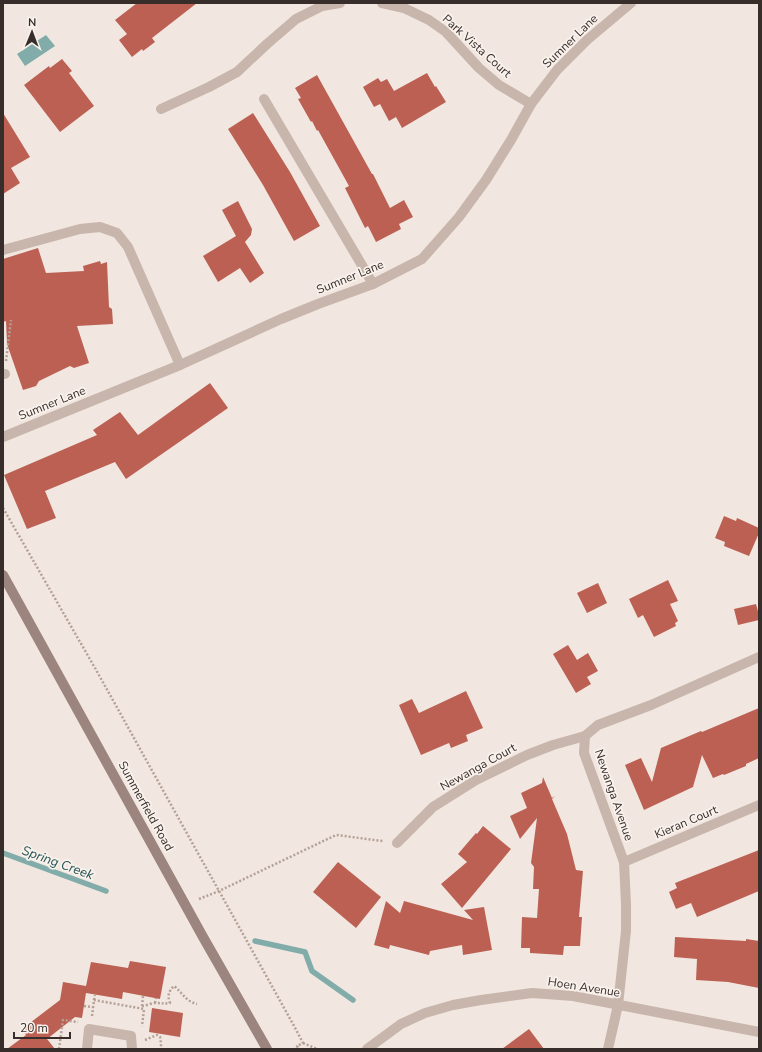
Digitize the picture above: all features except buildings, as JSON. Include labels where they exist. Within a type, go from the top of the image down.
[{"type":"street","points":[[161,109],[209,87],[237,72],[296,19],[322,6],[340,3]]},
{"type":"street","name":"Park Vista Court","points":[[382,3],[404,8],[428,20],[446,32],[479,68],[499,85],[530,104]]},
{"type":"street","name":"Sumner Lane","points":[[3,437],[180,365],[281,319],[373,284],[422,259],[459,217],[486,180],[511,140],[530,104],[557,70],[587,40],[631,3]]},
{"type":"street","points":[[264,99],[373,284]]},
{"type":"street","points":[[3,250],[80,229],[100,227],[117,233],[128,247],[180,365]]},
{"type":"street","name":"Summerfield Road","points":[[3,574],[266,1049]]},
{"type":"street","name":"Newanga Avenue","points":[[608,1049],[618,1005],[626,931],[624,862],[584,753],[585,736],[598,725],[651,705],[759,657]]},
{"type":"street","name":"Newanga Court","points":[[397,843],[433,807],[476,780],[527,755],[553,745],[585,736]]},
{"type":"street","name":"Kieran Court","points":[[624,862],[759,805]]},
{"type":"street","name":"Hoen Avenue","points":[[367,1049],[401,1024],[426,1013],[454,1005],[532,993],[573,996],[759,1032]]},
{"type":"street","points":[[87,1049],[89,1029],[131,1036],[132,1049]]},
{"type":"path","points":[[4,374],[11,320]]},
{"type":"path","points":[[3,508],[220,891],[303,1043],[318,1049]]},
{"type":"path","points":[[186,905],[220,891],[336,835],[397,843]]},
{"type":"path","points":[[143,996],[141,1008],[154,1002],[164,1004],[170,1003],[168,997],[169,991],[174,986],[180,990],[186,999],[197,1004]]},
{"type":"path","points":[[94,1000],[95,995]]},
{"type":"path","points":[[155,1003],[156,998]]},
{"type":"path","points":[[84,1006],[93,1007]]},
{"type":"path","points":[[299,1049],[297,1046],[303,1043]]},
{"type":"water","points":[[46,35],[55,46],[25,66],[17,54]]},
{"type":"waterway","name":"Spring Creek","points":[[3,853],[106,891]]},
{"type":"waterway","name":"Spring Creek","points":[[255,941],[305,952],[312,971],[353,1000]]}]
